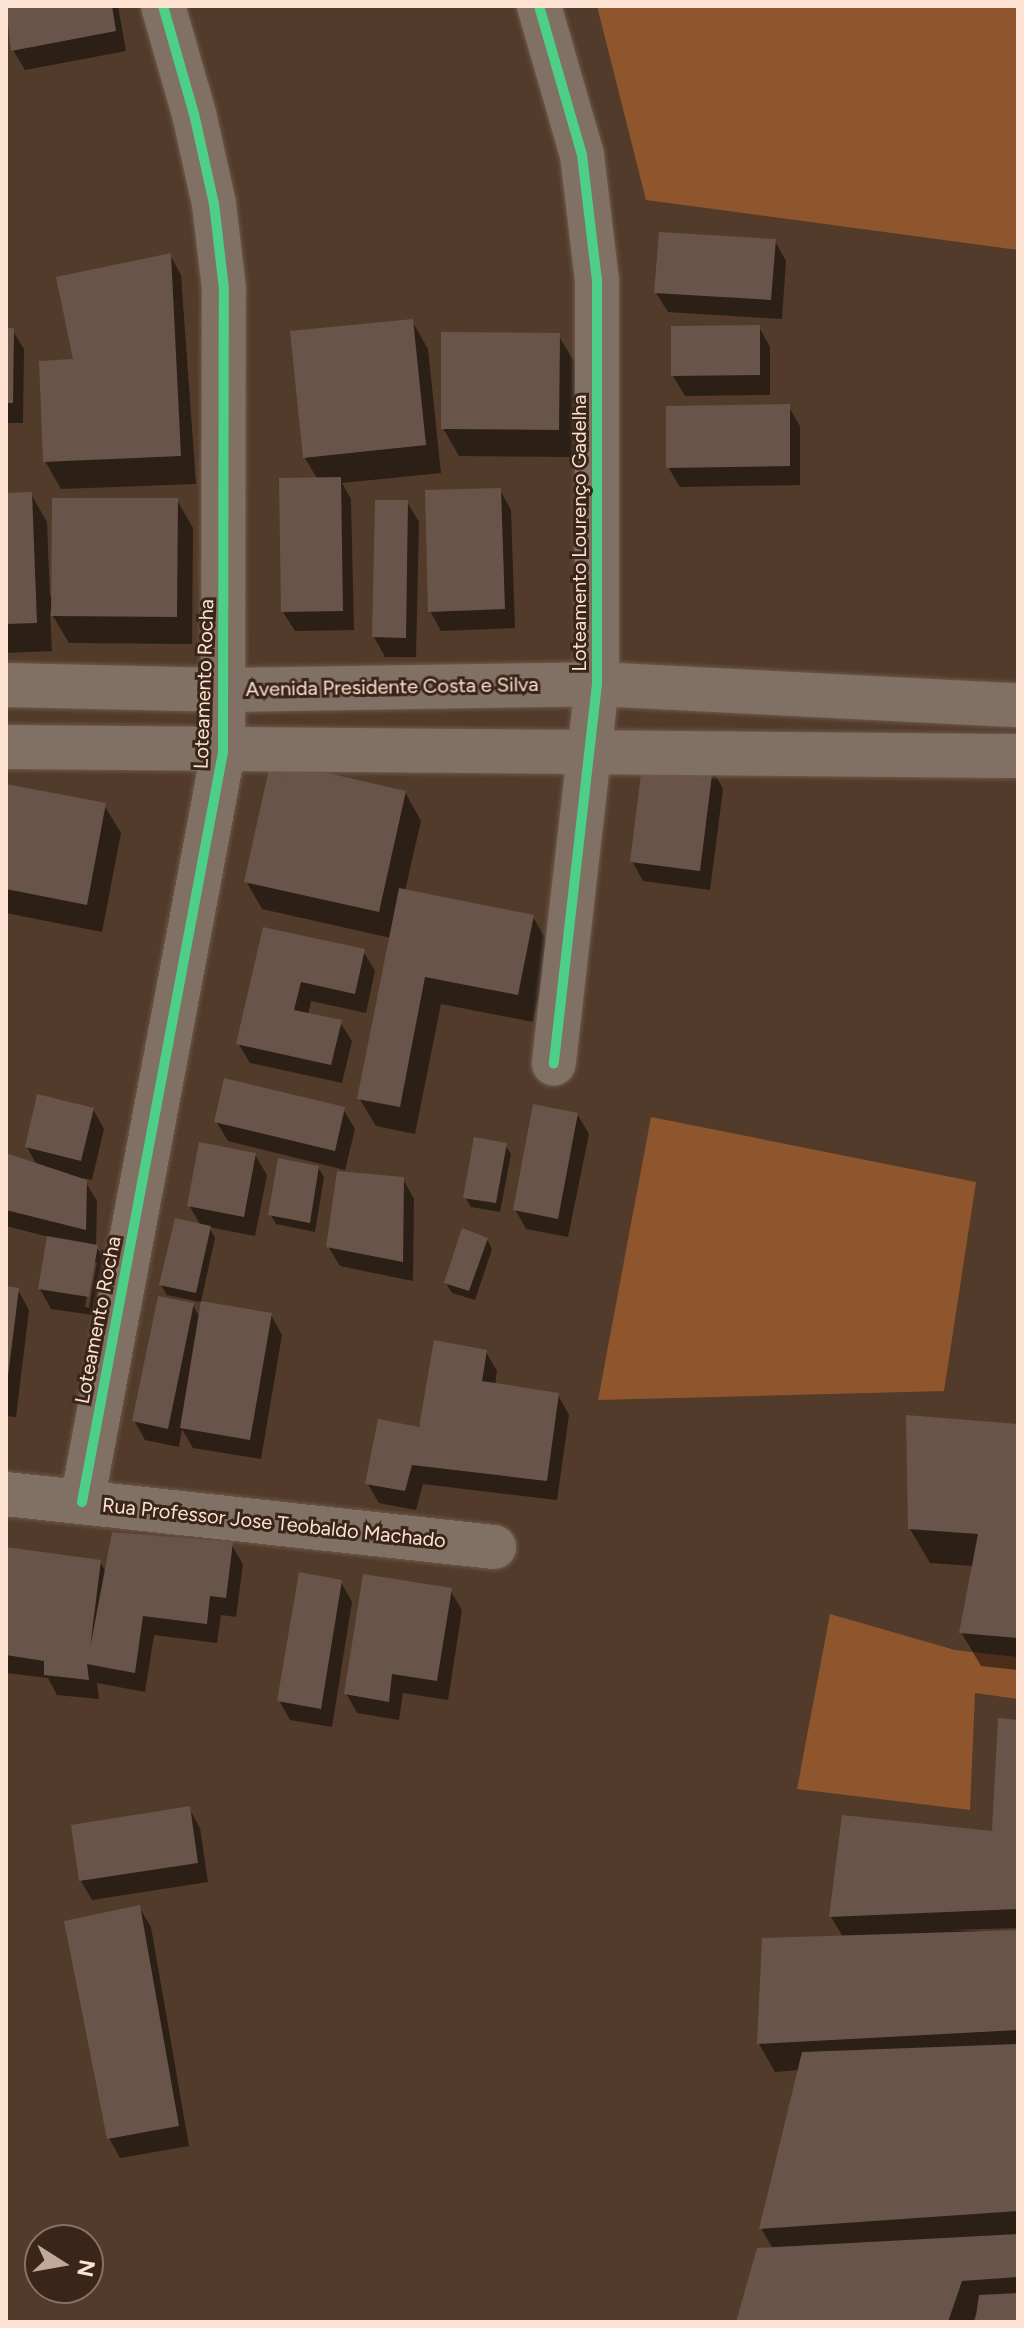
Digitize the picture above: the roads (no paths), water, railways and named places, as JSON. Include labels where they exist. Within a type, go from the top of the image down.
[{"type":"street","name":"Loteamento Rocha","points":[[82,1502],[223,752],[226,690],[224,289],[201,144],[163,6]]},
{"type":"street","name":"Loteamento Lourenço Gadelha","points":[[539,6],[582,155],[597,280],[597,684],[554,1064]]},
{"type":"street","name":"Avenida Presidente Costa e Silva","points":[[6,685],[226,690],[597,684],[1018,705]]},
{"type":"street","points":[[6,747],[223,752],[1018,756]]},
{"type":"street","name":"Rua Professor Jose Teobaldo Machado","points":[[6,1494],[494,1547]]}]
